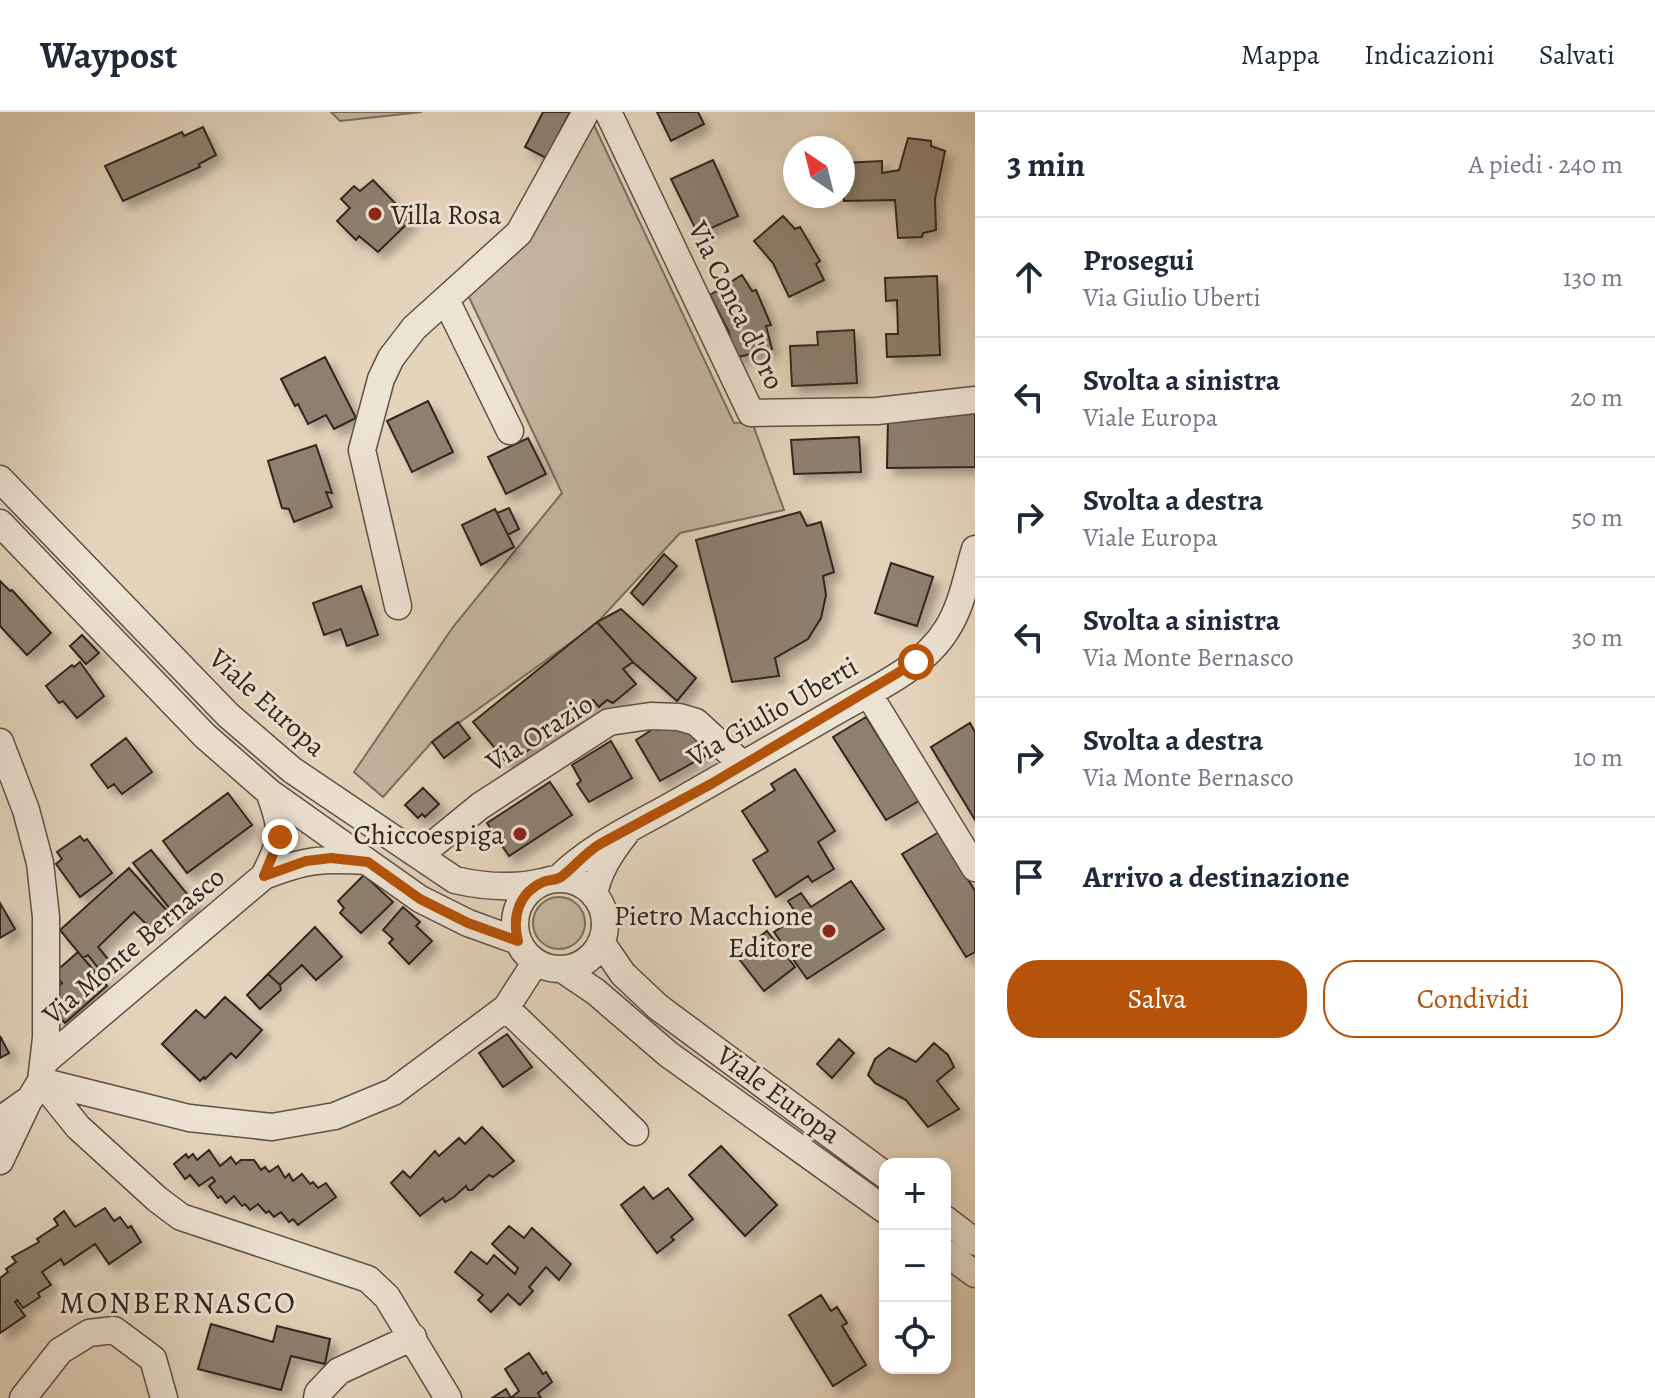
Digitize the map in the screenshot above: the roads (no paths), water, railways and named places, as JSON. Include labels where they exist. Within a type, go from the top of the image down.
[{"type":"street","points":[[398,606],[362,450],[381,379],[391,358],[414,328],[519,233],[586,112]]},
{"type":"street","name":"Via Conca d'Oro","points":[[608,112],[751,413],[877,411],[975,400]]},
{"type":"street","points":[[446,300],[510,431]]},
{"type":"street","name":"Viale Europa","points":[[0,479],[228,715],[292,770],[379,831],[455,880],[480,886],[524,886],[550,880],[572,880],[594,895]]},
{"type":"street","points":[[0,523],[205,736],[269,792],[420,899],[468,923],[518,941]]},
{"type":"street","name":"Via Giulio Uberti","points":[[550,880],[589,851],[868,693],[916,662],[947,631],[956,613],[975,549]]},
{"type":"street","points":[[868,693],[975,868]]},
{"type":"street","name":"Via Orazio","points":[[420,855],[480,806],[609,722],[650,716],[679,717],[696,722],[742,764]]},
{"type":"street","points":[[0,742],[26,810],[40,863],[46,917],[38,1081],[0,1120]]},
{"type":"street","name":"Via Monte Bernasco","points":[[264,876],[280,837],[279,820],[269,792]]},
{"type":"street","name":"Via Giulio Uberti","points":[[594,895],[606,861],[628,830]]},
{"type":"street","name":"Via Monte Bernasco","points":[[0,1161],[38,1081],[264,876],[306,861],[331,858],[368,862]]},
{"type":"street","points":[[38,1081],[189,1118],[272,1127],[335,1116],[393,1092],[506,1008],[535,963],[525,954],[518,941],[514,927],[516,913],[521,900],[530,890],[550,880]]},
{"type":"street","points":[[562,969],[586,961],[601,942],[605,917],[594,895]]},
{"type":"street","name":"Viale Europa","points":[[601,942],[613,962],[638,990],[879,1171]]},
{"type":"street","name":"Viale Europa","points":[[535,963],[562,969],[596,992],[668,1054],[879,1206]]},
{"type":"street","points":[[506,1008],[635,1132]]},
{"type":"street","points":[[38,1081],[78,1127],[181,1217],[368,1279],[387,1297],[448,1398]]},
{"type":"street","points":[[951,1224],[975,1242]]},
{"type":"street","points":[[951,1256],[975,1274]]},
{"type":"street","points":[[23,1398],[60,1351],[89,1333],[114,1330],[153,1359],[164,1398]]},
{"type":"street","points":[[317,1398],[339,1371],[413,1337]]},
{"type":"place","name":"Villa Rosa","points":[[375,214]]},
{"type":"place","name":"Chiccoespiga","points":[[520,834]]},
{"type":"place","name":"Pietro Macchione Editore","points":[[829,931]]},
{"type":"district","name":"MONBERNASCO","points":[[178,1303]]}]
